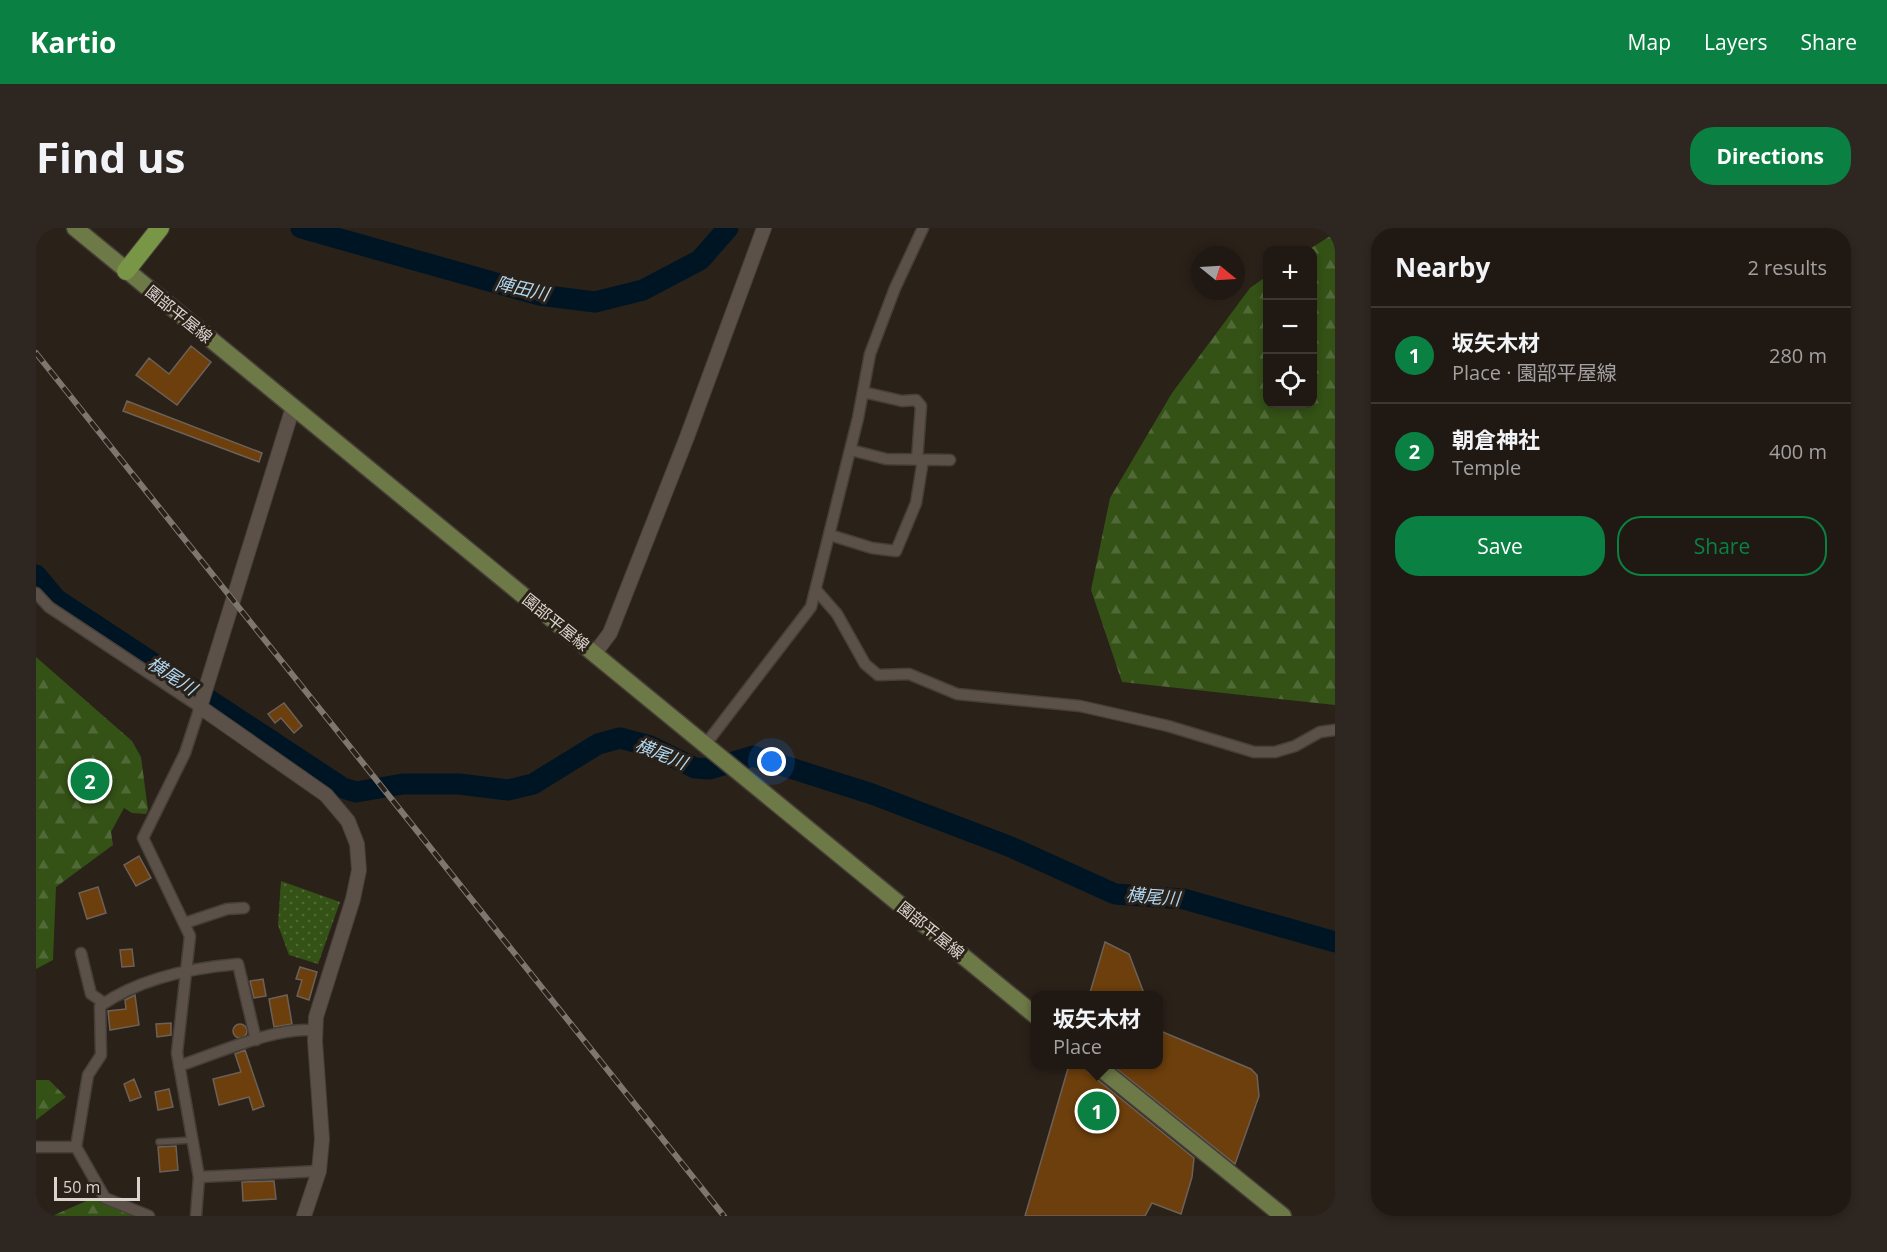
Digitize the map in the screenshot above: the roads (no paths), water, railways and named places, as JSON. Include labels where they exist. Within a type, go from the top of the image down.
[{"type":"highway","points":[[126,271],[156,233]]},
{"type":"main road","name":"園部平屋線","points":[[75,228],[1031,1013]]},
{"type":"main road","points":[[1100,1069],[1283,1216]]},
{"type":"street","points":[[595,653],[615,622],[687,437],[764,228]]},
{"type":"street","points":[[705,745],[811,607],[817,591],[851,450],[870,354],[895,288],[923,228]]},
{"type":"street","points":[[830,535],[872,548],[896,551],[916,503],[921,406],[916,400],[902,401],[863,392]]},
{"type":"street","points":[[196,1216],[199,1177],[177,1053],[190,936],[143,838],[185,753],[293,408]]},
{"type":"street","points":[[851,450],[886,459],[950,460]]},
{"type":"street","points":[[817,591],[837,614],[865,664],[878,675],[909,674],[957,694],[1080,706],[1168,726],[1254,752],[1275,752],[1294,746],[1320,732],[1335,730]]},
{"type":"street","points":[[36,593],[50,607],[200,705],[326,795],[348,821],[357,844],[359,870],[353,899],[316,1017],[322,1139],[319,1172],[304,1216]]},
{"type":"street","points":[[185,923],[227,909],[244,908]]},
{"type":"street","points":[[81,953],[91,994],[104,1003]]},
{"type":"street","points":[[149,1216],[124,1208],[105,1198],[76,1147],[88,1075],[101,1055],[100,1006],[124,989],[188,968],[238,964],[256,1040]]},
{"type":"street","points":[[179,1066],[256,1040],[304,1029],[315,1031]]},
{"type":"street","points":[[36,1147],[76,1147]]},
{"type":"street","points":[[199,1177],[319,1172]]},
{"type":"lane","points":[[159,1142],[194,1140]]},
{"type":"waterway","name":"陣田川","points":[[301,228],[539,295],[595,302],[643,290],[700,260],[728,228]]},
{"type":"waterway","name":"横尾川","points":[[36,575],[56,599],[343,788],[356,792],[403,784],[459,784],[508,790],[533,784],[598,744],[620,738],[650,746],[695,768],[710,769],[753,756],[872,794],[1011,847],[1115,894],[1184,899],[1335,942]]},
{"type":"railway","points":[[36,353],[724,1216]]},
{"type":"place","name":"朝倉神社","points":[[90,781]]},
{"type":"place","name":"坂矢木材","points":[[1097,1111]]}]
